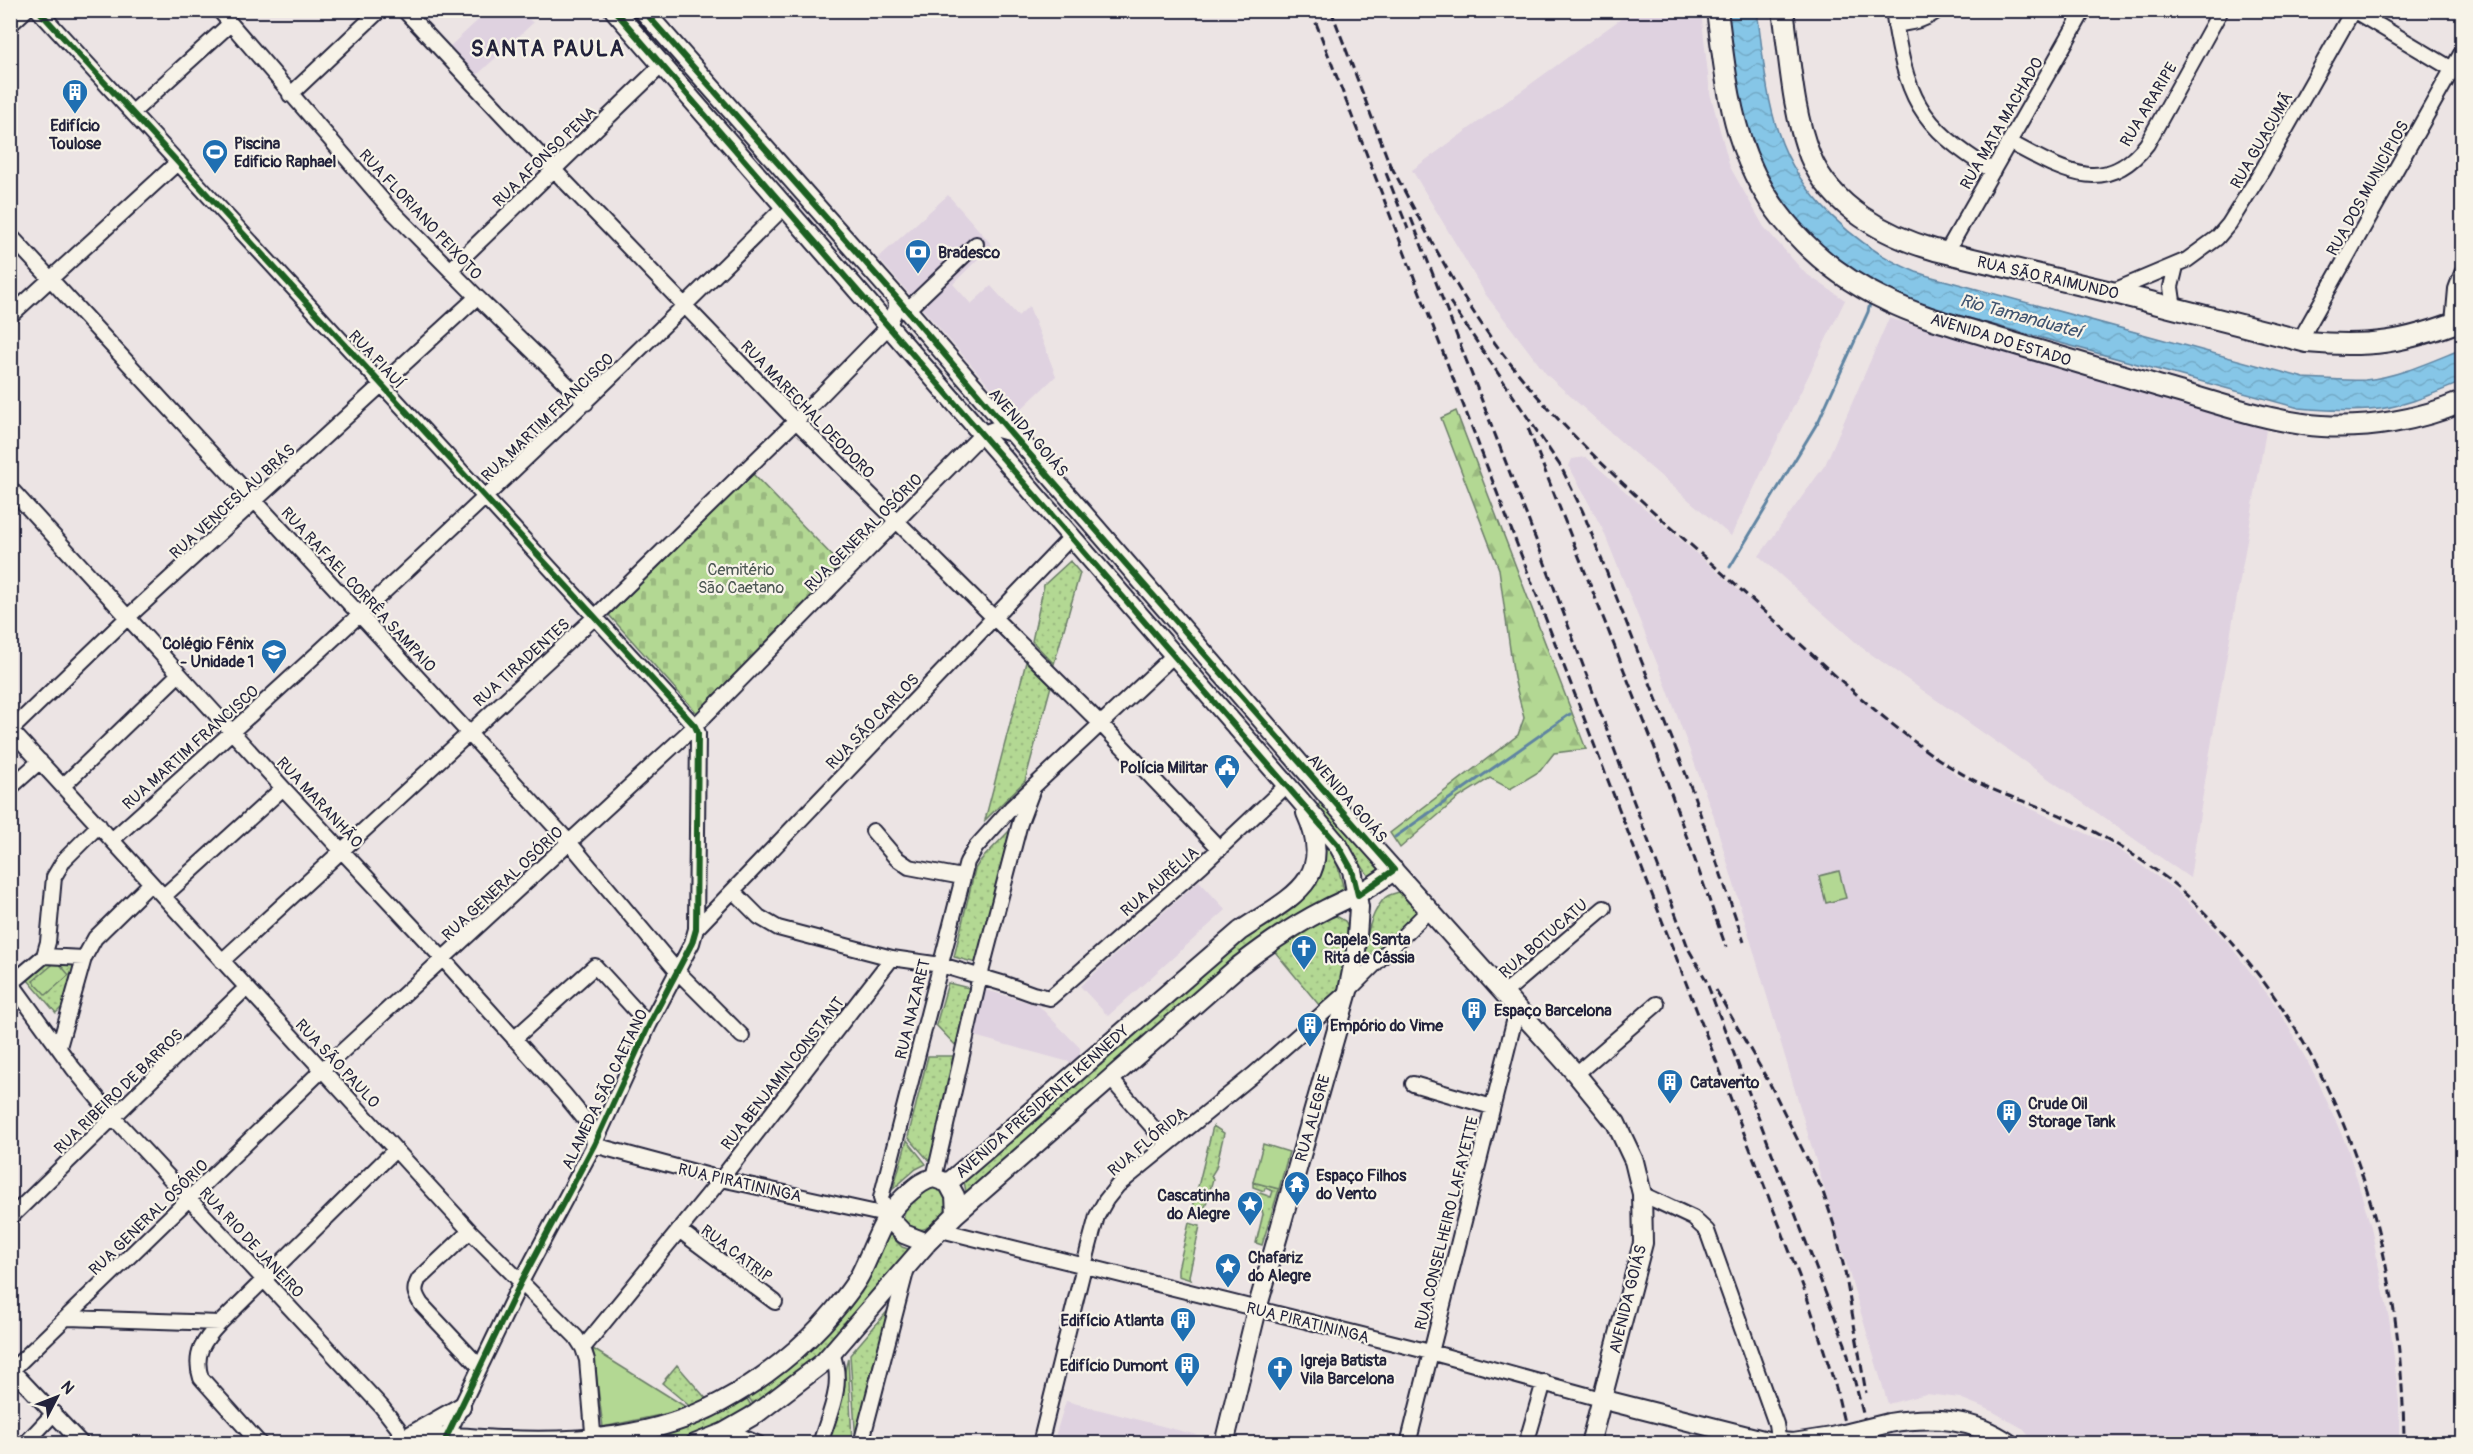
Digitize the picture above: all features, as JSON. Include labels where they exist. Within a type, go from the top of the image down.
[{"type":"highway","name":"AVENIDA DO ESTADO","points":[[1717,10],[1730,105],[1743,150],[1778,211],[1795,233],[1820,257],[1859,286],[1923,316],[2123,376],[2293,423],[2322,426],[2369,425],[2457,407]]},
{"type":"highway","name":"RUA SÃO RAIMUNDO","points":[[1784,10],[1795,95],[1811,158],[1824,180],[1843,201],[1885,232],[1908,242],[1946,252],[2300,340],[2338,345],[2385,343],[2415,337],[2458,322]]},
{"type":"main road","points":[[614,10],[1293,792],[1345,855],[1354,876],[1358,895]]},
{"type":"main road","name":"AVENIDA GOIÁS","points":[[643,10],[901,303],[1345,816],[1600,1101],[1622,1133],[1634,1161],[1642,1194],[1644,1225],[1638,1264],[1590,1443]]},
{"type":"main road","points":[[1293,792],[1296,778],[1303,778],[1345,816]]},
{"type":"main road","name":"AVENIDA PRESIDENTE KENNEDY","points":[[398,1442],[594,1442],[690,1416],[720,1402],[753,1382],[788,1356],[832,1313],[860,1276],[886,1215],[900,1200],[920,1184],[941,1180],[1240,931],[1304,885],[1314,870],[1316,855],[1310,823],[1293,792]]},
{"type":"main road","name":"AVENIDA PRESIDENTE KENNEDY","points":[[695,1443],[724,1436],[800,1382],[832,1354],[927,1243],[956,1214],[1257,952],[1307,919],[1358,895],[1394,870]]},
{"type":"main road","name":"RUA ALEGRE","points":[[1224,1443],[1257,1309],[1348,991],[1356,951],[1358,895]]},
{"type":"main road","points":[[941,1180],[955,1196],[956,1214]]},
{"type":"main road","points":[[886,1215],[904,1234],[927,1243]]},
{"type":"main road","name":"RUA PIRATININGA","points":[[1601,1399],[1767,1442],[1793,1443],[1832,1437],[1916,1418],[1959,1421],[1998,1435],[2010,1443]]},
{"type":"main road","points":[[398,1442],[461,1407]]},
{"type":"street","points":[[10,25],[26,10]]},
{"type":"street","name":"RUA PIAUÍ","points":[[38,10],[695,726]]},
{"type":"street","name":"RUA FLORIANO PEIXOTO","points":[[219,10],[391,210],[586,403]]},
{"type":"street","points":[[290,95],[380,10]]},
{"type":"street","name":"RUA MARECHAL DEODORO","points":[[404,10],[554,170],[796,421],[1101,724],[1220,849]]},
{"type":"street","points":[[1893,10],[1908,84],[1921,110],[1955,147],[1993,171]]},
{"type":"street","points":[[1895,25],[1916,22],[1930,17],[1938,10]]},
{"type":"street","name":"RUA MATA MACHADO","points":[[1946,252],[2084,10]]},
{"type":"street","name":"RUA ARARIPE","points":[[2009,142],[2074,173],[2092,176],[2117,171],[2135,159],[2147,144],[2221,10]]},
{"type":"street","points":[[2353,11],[2457,72]]},
{"type":"street","name":"RUA GUACUMÃ","points":[[2111,292],[2176,266],[2203,250],[2217,238],[2236,215],[2353,11]]},
{"type":"street","points":[[133,112],[230,24]]},
{"type":"street","name":"RUA DOS MUNICÍPIOS","points":[[2300,340],[2457,72],[2463,52]]},
{"type":"street","name":"RUA AFONSO PENA","points":[[450,270],[662,65]]},
{"type":"street","points":[[10,316],[178,162]]},
{"type":"street","name":"RUA MARTIM FRANCISCO","points":[[112,839],[233,732],[486,498],[586,403],[785,206]]},
{"type":"street","name":"RUA RAFAEL CORRÊA SAMPAIO","points":[[10,236],[569,843],[676,970],[742,1036]]},
{"type":"street","points":[[889,326],[896,308],[901,303],[976,244]]},
{"type":"street","points":[[2174,308],[2172,287],[2176,266]]},
{"type":"street","points":[[2458,322],[2456,289],[2463,273]]},
{"type":"street","name":"RUA VENCESLAU BRÁS","points":[[11,729],[128,617],[477,297]]},
{"type":"street","name":"RUA TIRADENTES","points":[[222,961],[595,617],[796,421],[889,326]]},
{"type":"street","points":[[983,433],[994,429],[1012,434]]},
{"type":"street","name":"RUA GENERAL OSÓRIO","points":[[11,1369],[68,1318],[322,1070],[444,960],[695,726],[983,433]]},
{"type":"street","name":"RUA MARANHÃO","points":[[10,488],[283,788],[343,849],[444,960],[591,1128],[594,1145]]},
{"type":"street","name":"RUA SÃO CARLOS","points":[[696,929],[1072,536]]},
{"type":"street","name":"RUA NAZARET","points":[[886,1215],[881,1198],[962,876],[971,854],[999,820],[1035,784],[1174,655]]},
{"type":"street","points":[[63,786],[179,674]]},
{"type":"street","name":"ALAMEDA SÃO CAETANO","points":[[446,1441],[521,1282],[594,1145],[696,929],[700,743],[695,726]]},
{"type":"street","name":"RUA SÃO PAULO","points":[[11,729],[470,1231],[569,1329],[583,1348],[587,1360],[594,1442]]},
{"type":"street","points":[[10,788],[40,761]]},
{"type":"street","points":[[941,1180],[980,976],[1020,823],[1035,784]]},
{"type":"street","points":[[164,896],[283,788]]},
{"type":"street","name":"RUA AURÉLIA","points":[[980,976],[1050,998],[1220,849],[1293,792]]},
{"type":"street","points":[[999,820],[1011,819],[1020,823]]},
{"type":"street","points":[[13,990],[44,956],[47,949],[54,877],[58,867],[99,825]]},
{"type":"street","points":[[873,831],[896,858],[909,867],[962,876]]},
{"type":"street","points":[[59,1047],[84,958],[95,938],[151,883]]},
{"type":"street","points":[[732,891],[759,917],[778,928],[892,958],[941,965],[980,976]]},
{"type":"street","name":"RUA BOTUCATU","points":[[1503,994],[1604,908]]},
{"type":"street","name":"RUA FLÓRIDA","points":[[1040,1443],[1097,1216],[1106,1200],[1136,1169],[1253,1075],[1348,991],[1430,909]]},
{"type":"street","points":[[44,956],[84,958]]},
{"type":"street","name":"RUA BENJAMIN CONSTANT","points":[[583,1348],[721,1179],[892,958]]},
{"type":"street","points":[[514,1039],[595,966],[649,1025]]},
{"type":"street","name":"RUA RIBEIRO DE BARROS","points":[[10,1218],[246,988]]},
{"type":"street","name":"RUA RIO DE JANEIRO","points":[[13,990],[114,1118],[381,1406],[398,1428],[398,1442]]},
{"type":"street","points":[[1576,1074],[1657,1004]]},
{"type":"street","name":"RUA CONSELHEIRO LAFAYETTE","points":[[1408,1443],[1517,1010]]},
{"type":"street","points":[[1111,1079],[1167,1144]]},
{"type":"street","points":[[1413,1084],[1492,1107]]},
{"type":"street","name":"RUA PIRATININGA","points":[[594,1145],[721,1179],[886,1215]]},
{"type":"street","points":[[260,1443],[209,1389],[197,1366],[201,1346],[220,1323],[395,1150]]},
{"type":"street","points":[[1642,1194],[1693,1218],[1707,1231],[1776,1424],[1779,1443]]},
{"type":"street","name":"RUA CATRIP","points":[[679,1230],[775,1302]]},
{"type":"street","name":"RUA PIRATININGA","points":[[941,1230],[1430,1352],[1601,1399]]},
{"type":"street","points":[[470,1231],[419,1279],[415,1287],[415,1294],[421,1304],[480,1367]]},
{"type":"street","points":[[861,1443],[907,1267]]},
{"type":"street","points":[[68,1318],[220,1323]]},
{"type":"street","points":[[820,1443],[838,1386],[839,1372],[832,1354]]},
{"type":"street","points":[[11,1369],[82,1443]]},
{"type":"street","points":[[1526,1443],[1544,1382]]},
{"type":"street","points":[[25,1443],[54,1413]]},
{"type":"street","points":[[724,1436],[759,1443]]},
{"type":"shaded area","points":[[1633,10],[1701,11],[1710,93],[1730,167],[1764,227],[1805,273],[1845,300],[1731,536],[1547,375],[1486,295],[1412,170]]},
{"type":"shaded area","points":[[488,11],[521,11],[533,23],[476,76],[449,47]]},
{"type":"shaded area","points":[[948,195],[992,245],[953,284],[971,304],[991,286],[1018,316],[1029,306],[1056,376],[1015,415],[878,258]]},
{"type":"shaded area","points":[[1889,318],[2267,425],[2190,878],[1861,647],[1759,556],[1825,465]]},
{"type":"shaded area","points":[[1586,457],[1905,736],[1960,777],[2114,846],[2177,891],[2229,944],[2278,1008],[2318,1081],[2348,1149],[2371,1227],[2390,1324],[2399,1402],[2399,1443],[2035,1443],[2022,1428],[1990,1410],[1960,1398],[1926,1394],[1888,1404],[1713,814],[1667,688],[1603,530],[1569,466],[1572,459]]},
{"type":"shaded area","points":[[1199,881],[1226,910],[1108,1016],[1080,986]]},
{"type":"shaded area","points":[[986,990],[1038,1005],[1080,1048],[1080,1055],[1073,1063],[974,1036]]},
{"type":"shaded area","points":[[1066,1401],[1212,1439],[1211,1443],[1053,1443]]},
{"type":"green space","points":[[1456,411],[1586,749],[1554,753],[1540,771],[1510,789],[1490,778],[1458,798],[1400,848],[1390,833],[1518,735],[1524,718],[1514,678],[1499,569],[1441,418]]},
{"type":"green space","name":"Cemitério São Caetano","points":[[753,474],[844,568],[697,713],[609,615]]},
{"type":"green space","points":[[1070,561],[1080,573],[1054,664],[1032,641],[1044,585]]},
{"type":"green space","points":[[1026,662],[1051,686],[1025,781],[985,820]]},
{"type":"green space","points":[[1321,801],[1380,866],[1378,874],[1370,878],[1344,839],[1317,808]]},
{"type":"green space","points":[[1012,828],[980,964],[954,957],[975,869]]},
{"type":"green space","points":[[1326,848],[1329,849],[1338,867],[1344,890],[1256,946],[967,1198],[964,1181],[1244,937]]},
{"type":"green space","points":[[1839,871],[1846,898],[1826,903],[1819,876]]},
{"type":"green space","points":[[1399,892],[1406,896],[1421,914],[1402,933],[1366,959],[1367,937],[1374,914],[1385,897]]},
{"type":"green space","points":[[1336,916],[1345,921],[1351,931],[1343,981],[1337,991],[1319,1005],[1271,947],[1313,923]]},
{"type":"green space","points":[[51,960],[71,961],[76,968],[65,1004],[56,1013],[28,980]]},
{"type":"green space","points":[[57,961],[69,975],[46,995],[33,981]]},
{"type":"green space","points":[[948,983],[973,989],[959,1049],[936,1025]]},
{"type":"green space","points":[[928,1056],[955,1056],[930,1162],[908,1137]]},
{"type":"green space","points":[[1213,1126],[1224,1133],[1216,1168],[1211,1176],[1213,1179],[1203,1215],[1192,1211]]},
{"type":"green space","points":[[907,1140],[926,1164],[916,1169],[893,1189]]},
{"type":"green space","points":[[1263,1144],[1289,1152],[1279,1189],[1253,1182]]},
{"type":"green space","points":[[1253,1182],[1279,1189],[1262,1245],[1256,1243],[1263,1214],[1262,1210],[1252,1202],[1257,1192],[1271,1197],[1273,1191],[1253,1187]]},
{"type":"green space","points":[[931,1186],[948,1192],[948,1212],[927,1228],[910,1227],[904,1222],[905,1210],[916,1197]]},
{"type":"green space","points":[[1189,1223],[1200,1226],[1189,1276],[1191,1280],[1178,1276]]},
{"type":"green space","points":[[889,1234],[902,1247],[914,1251],[829,1351],[756,1409],[748,1396],[794,1362],[832,1327],[863,1285]]},
{"type":"green space","points":[[891,1307],[856,1443],[850,1355]]},
{"type":"green space","points":[[593,1349],[689,1409],[603,1427]]},
{"type":"green space","points":[[848,1358],[852,1443],[828,1443]]},
{"type":"green space","points":[[677,1365],[709,1402],[693,1409],[662,1383]]},
{"type":"green space","points":[[746,1397],[753,1409],[725,1426],[680,1443],[620,1444]]},
{"type":"water","name":"Rio Tamanduateí","points":[[1726,11],[1757,11],[1767,88],[1774,118],[1787,155],[1800,177],[1832,217],[1872,249],[1894,262],[1929,276],[2304,378],[2365,380],[2390,376],[2462,349],[2462,382],[2417,400],[2381,409],[2342,411],[2299,408],[1906,301],[1843,266],[1796,223],[1768,184],[1749,144],[1740,108]]},
{"type":"waterway","points":[[1730,567],[1819,420],[1868,312],[1871,299]]},
{"type":"waterway","points":[[1395,837],[1570,714]]},
{"type":"railway","points":[[1311,10],[1806,1294],[1836,1388],[1849,1444]]},
{"type":"railway","points":[[1331,10],[1393,173]]},
{"type":"railway","points":[[1391,166],[1442,260],[1484,328],[1552,413],[1609,471],[1825,667],[1934,756],[1953,769],[1995,791],[2049,810],[2082,825],[2121,847],[2168,879],[2186,894],[2227,937],[2270,991],[2307,1048],[2337,1110],[2362,1174],[2380,1240],[2393,1307],[2401,1376],[2404,1444]]},
{"type":"railway","points":[[1386,173],[1408,229]]},
{"type":"railway","points":[[1411,218],[1543,558],[1689,950],[1705,978],[1845,1344],[1871,1444]]},
{"type":"railway","points":[[1450,302],[1561,467],[1583,512],[1692,790],[1744,942]]},
{"type":"railway","points":[[1528,428],[1656,751],[1726,947]]},
{"type":"railway","points":[[1716,990],[1771,1086],[1822,1189],[1834,1225],[1845,1272],[1866,1393]]},
{"type":"cycle path","points":[[38,10],[695,726],[698,733],[696,929],[692,943],[649,1025],[594,1145],[521,1282],[446,1438]]},
{"type":"cycle path","points":[[614,10],[1338,845],[1352,870],[1358,895],[1394,870],[643,10]]},
{"type":"place","name":"Edifício Toulose","points":[[75,115]]},
{"type":"place","name":"Piscina Edificio Raphael","points":[[215,175]]},
{"type":"place","name":"Bradesco","points":[[918,275]]},
{"type":"place","name":"Colégio Fênix - Unidade 1","points":[[274,675]]},
{"type":"place","name":"Polícia Militar","points":[[1227,790]]},
{"type":"place","name":"Capela Santa Rita de Cássia","points":[[1304,971]]},
{"type":"place","name":"Espaço Barcelona","points":[[1474,1033]]},
{"type":"place","name":"Empório do Vime","points":[[1310,1048]]},
{"type":"place","name":"Catavento","points":[[1670,1105]]},
{"type":"place","name":"Crude Oil Storage Tank","points":[[2009,1135]]},
{"type":"place","name":"Espaço Filhos do Vento","points":[[1297,1207]]},
{"type":"place","name":"Cascatinha do Alegre","points":[[1250,1227]]},
{"type":"place","name":"Chafariz do Alegre","points":[[1228,1289]]},
{"type":"place","name":"Edifício Atlanta","points":[[1183,1343]]},
{"type":"place","name":"Edifício Dumont","points":[[1187,1388]]},
{"type":"place","name":"Igreja Batista Vila Barcelona","points":[[1280,1392]]},
{"type":"district","name":"SANTA PAULA","points":[[548,48]]}]
